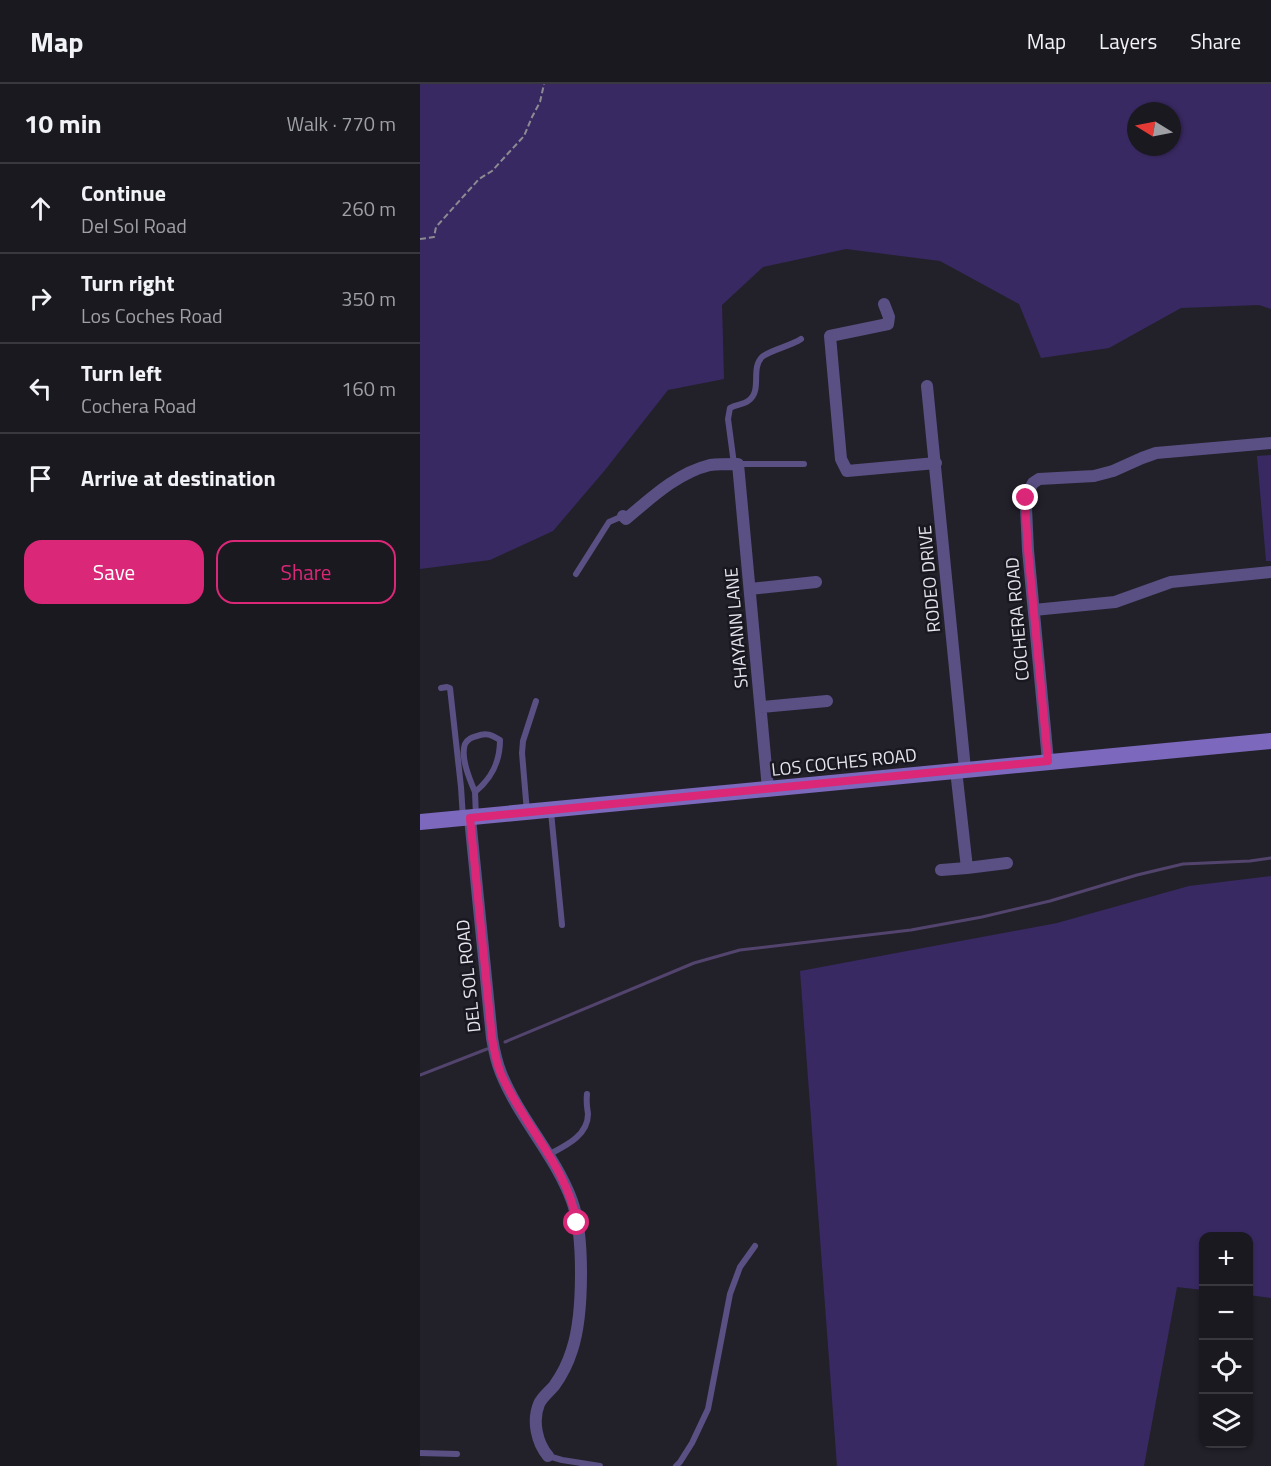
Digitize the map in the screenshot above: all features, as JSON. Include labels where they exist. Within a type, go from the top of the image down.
[{"type":"main road","name":"LOS COCHES ROAD","points":[[420,822],[1271,741]]},
{"type":"street","points":[[884,304],[889,317],[888,324],[830,336],[842,459],[847,471],[936,463]]},
{"type":"street","name":"RODEO DRIVE","points":[[927,386],[936,463],[968,868]]},
{"type":"street","name":"COCHERA ROAD","points":[[1048,761],[1025,503],[1031,486],[1039,479],[1101,475],[1156,453],[1271,443]]},
{"type":"street","points":[[623,516],[626,519],[669,484],[689,472],[711,465],[736,464]]},
{"type":"street","name":"SHAYANN LANE","points":[[736,464],[768,789]]},
{"type":"street","points":[[1034,610],[1115,602],[1171,582],[1271,572]]},
{"type":"street","points":[[750,588],[816,582]]},
{"type":"street","points":[[761,707],[827,701]]},
{"type":"street","name":"DEL SOL ROAD","points":[[470,818],[495,1056],[509,1090],[564,1182],[575,1211],[579,1241],[581,1280],[578,1327],[572,1351],[561,1376],[541,1401],[537,1413],[539,1441],[548,1456]]},
{"type":"street","points":[[941,870],[1007,863]]},
{"type":"lane","points":[[801,339],[764,355],[757,366],[754,394],[747,402],[730,408],[728,419],[736,464],[804,464]]},
{"type":"lane","points":[[576,574],[609,522],[623,516]]},
{"type":"lane","points":[[441,688],[450,688],[461,787],[470,818]]},
{"type":"lane","points":[[526,812],[523,741],[536,701]]},
{"type":"lane","points":[[470,818],[475,792],[467,772],[465,744],[469,739],[480,734],[490,734],[500,740],[498,763],[484,785],[475,792]]},
{"type":"lane","points":[[550,810],[561,925]]},
{"type":"lane","points":[[548,1155],[577,1138],[583,1130],[588,1113],[587,1094]]},
{"type":"lane","points":[[676,1466],[692,1443],[708,1409],[730,1294],[740,1267],[755,1246]]},
{"type":"lane","points":[[420,1453],[457,1454]]},
{"type":"lane","points":[[548,1456],[600,1466]]},
{"type":"path","points":[[420,239],[434,237],[436,227],[479,179],[492,171],[524,136],[540,102],[544,84]]},
{"type":"shaded area","points":[[420,84],[1271,84],[1271,309],[1259,305],[1181,308],[1109,348],[1041,358],[1019,304],[940,261],[846,249],[763,267],[722,305],[724,379],[668,390],[553,531],[490,560],[420,569]]},
{"type":"shaded area","points":[[1271,455],[1271,561],[1266,561],[1257,456]]},
{"type":"shaded area","points":[[1271,876],[1271,1298],[1253,1296],[1253,1232],[1199,1232],[1199,1290],[1177,1287],[1144,1466],[837,1466],[800,971],[1057,923],[1189,886]]},
{"type":"waterway","points":[[505,1042],[694,963],[740,950],[911,930],[1050,901],[1183,864],[1271,858]]},
{"type":"waterway","points":[[420,1075],[487,1049]]},
{"type":"route","points":[[577,1223],[564,1182],[509,1090],[495,1056],[470,818],[1048,761],[1028,550],[1026,498]]}]
